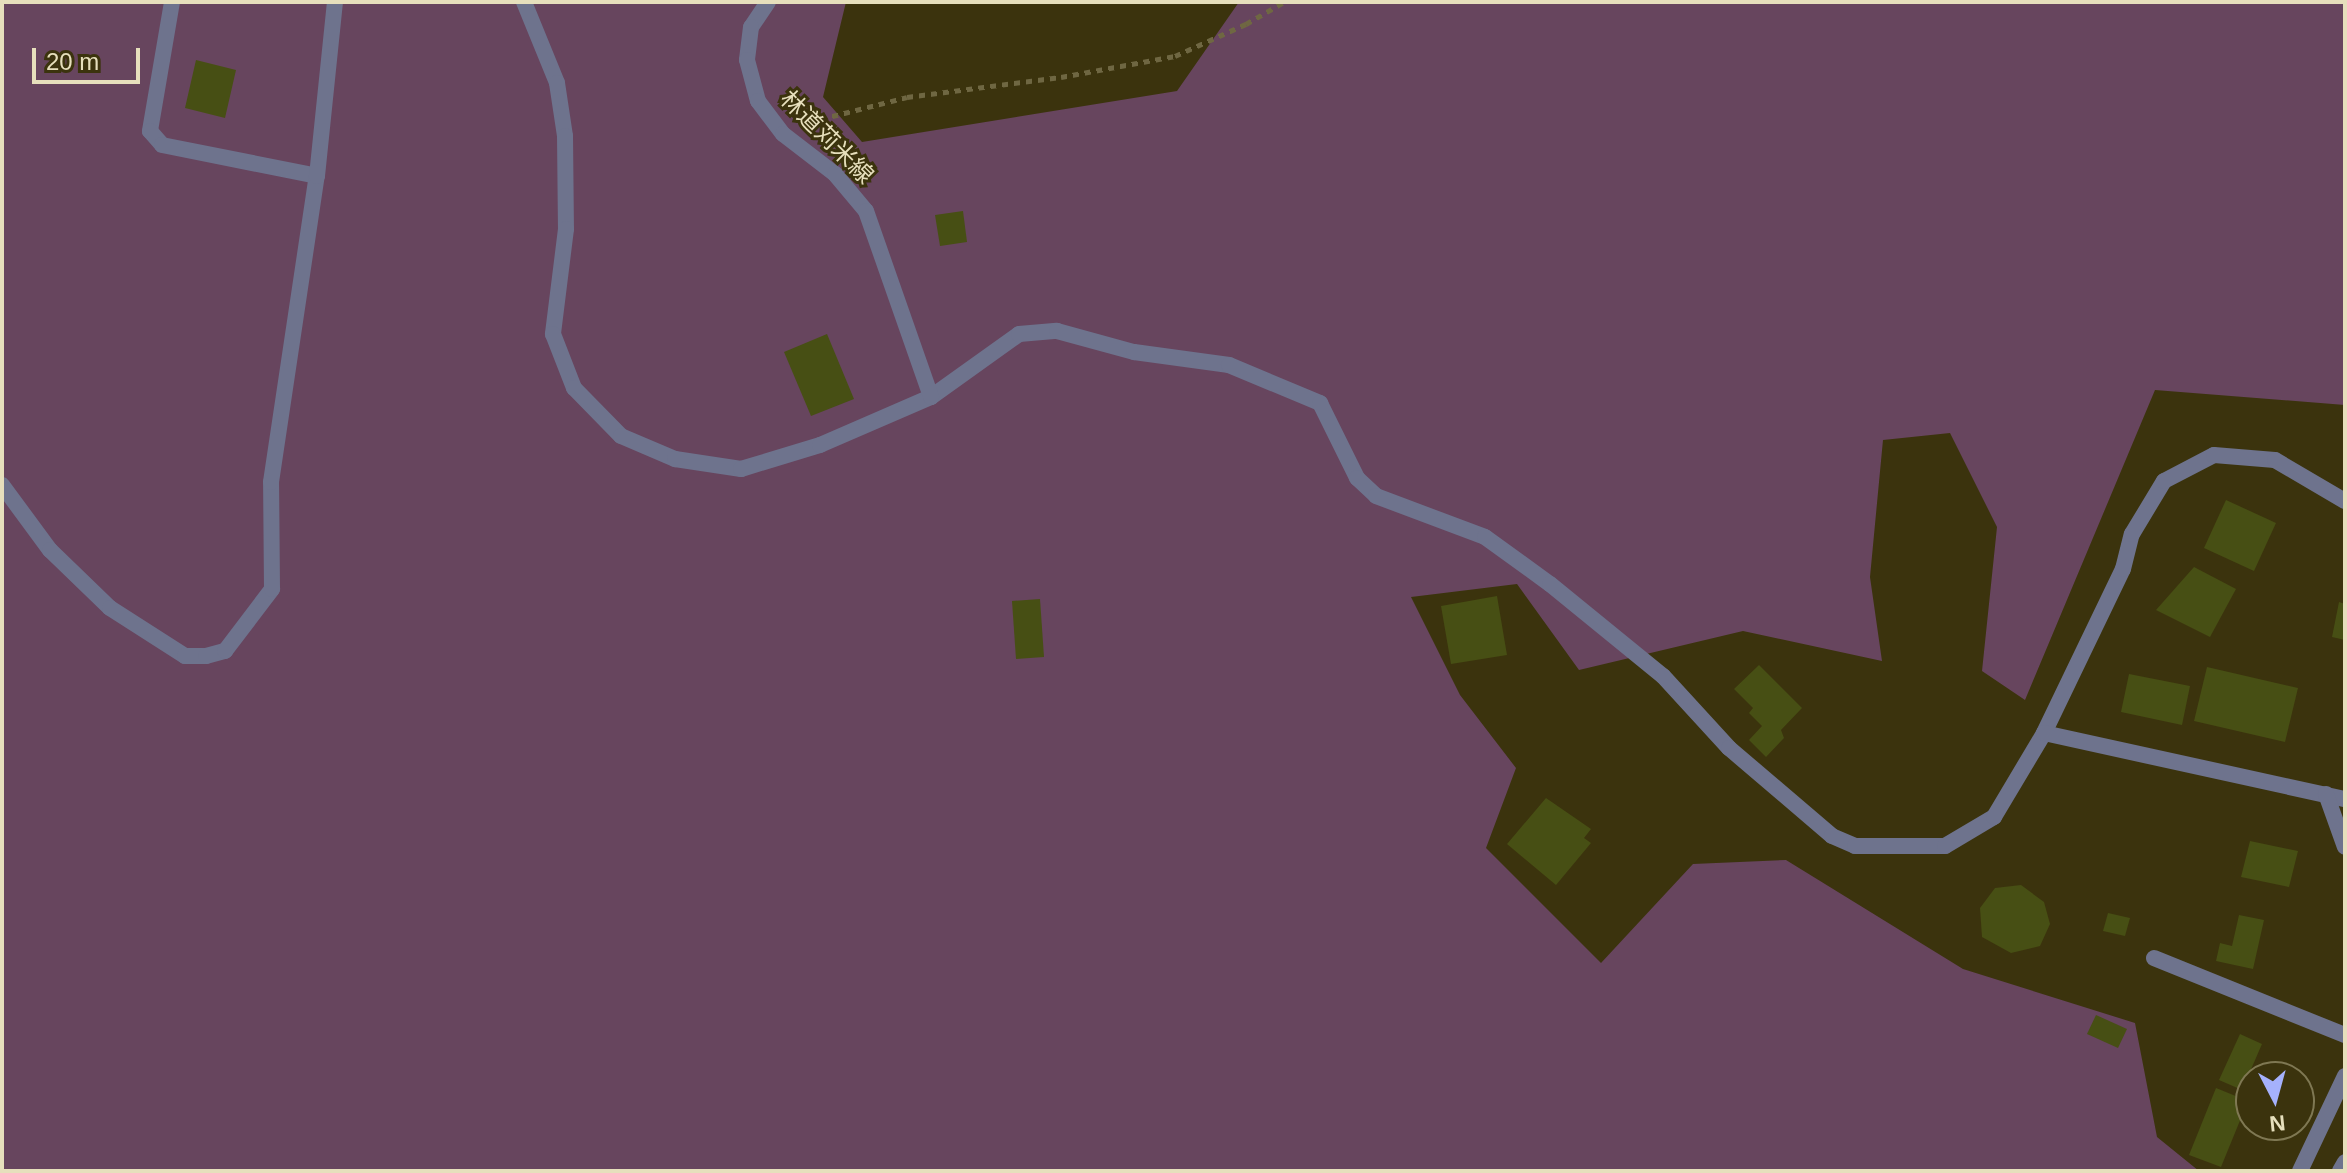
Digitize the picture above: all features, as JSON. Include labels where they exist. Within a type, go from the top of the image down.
[{"type":"street","points":[[172,2],[150,131],[162,145],[317,176]]},
{"type":"street","points":[[2,485],[50,550],[110,608],[185,656],[206,656],[225,651],[272,589],[271,482],[317,176],[335,2]]},
{"type":"street","points":[[524,2],[557,83],[565,136],[566,229],[553,334],[574,388],[621,436],[675,459],[741,469],[820,445],[931,397],[1019,334],[1057,331],[1134,352],[1229,365],[1320,403],[1357,478],[1376,496],[1485,537],[1550,584],[1663,676],[1729,748],[1832,836],[1855,846],[1945,846],[1994,817],[2044,733],[2123,569],[2132,534],[2164,481],[2214,455],[2275,460],[2344,498]]},
{"type":"street","name":"林道苅米線","points":[[768,2],[751,27],[747,60],[758,101],[783,134],[835,174],[866,211],[931,397]]},
{"type":"street","points":[[2044,733],[2345,799]]},
{"type":"street","points":[[2326,794],[2345,847]]},
{"type":"street","points":[[2154,958],[2345,1035]]},
{"type":"street","points":[[2300,1171],[2345,1076]]},
{"type":"street","points":[[2340,1171],[2345,1162]]},
{"type":"path","points":[[783,134],[793,126],[907,97],[1061,77],[1175,56],[1246,24],[1284,2]]},
{"type":"shaded area","points":[[2,2],[846,2],[823,97],[862,142],[1177,91],[1239,2],[2345,2],[2345,405],[2155,390],[2025,700],[1982,671],[1997,527],[1950,433],[1883,440],[1870,577],[1882,661],[1743,631],[1579,670],[1517,584],[1411,597],[1460,695],[1516,768],[1486,848],[1601,963],[1693,864],[1786,860],[1963,969],[2135,1023],[2157,1137],[2199,1171],[2,1171]]},
{"type":"building","points":[[196,60],[236,70],[225,118],[185,108]]},
{"type":"building","points":[[963,211],[967,242],[940,246],[935,215]]},
{"type":"building","points":[[827,334],[854,399],[811,416],[784,352]]},
{"type":"building","points":[[2226,500],[2276,523],[2254,571],[2204,548]]},
{"type":"building","points":[[2194,567],[2236,589],[2210,637],[2156,610]]},
{"type":"building","points":[[1497,596],[1507,655],[1451,664],[1441,606]]},
{"type":"building","points":[[1040,599],[1044,657],[1016,659],[1012,601]]},
{"type":"building","points":[[2339,602],[2345,604],[2345,640],[2332,637]]},
{"type":"building","points":[[1759,665],[1802,708],[1781,730],[1784,738],[1766,757],[1749,740],[1762,726],[1749,713],[1753,708],[1734,689]]},
{"type":"building","points":[[2207,667],[2298,688],[2285,742],[2194,721]]},
{"type":"building","points":[[2129,674],[2190,686],[2182,725],[2121,712]]},
{"type":"building","points":[[1546,798],[1591,829],[1584,838],[1591,843],[1556,885],[1507,844]]},
{"type":"building","points":[[2250,841],[2298,851],[2289,887],[2241,877]]},
{"type":"building","points":[[2021,885],[2044,902],[2050,924],[2040,946],[2011,953],[1982,937],[1980,908],[1995,888]]},
{"type":"building","points":[[2108,913],[2130,918],[2125,936],[2103,931]]},
{"type":"building","points":[[2239,915],[2264,920],[2253,969],[2216,961],[2220,943],[2232,946]]},
{"type":"building","points":[[2096,1015],[2127,1029],[2118,1048],[2087,1034]]},
{"type":"building","points":[[2240,1034],[2262,1044],[2255,1061],[2235,1061],[2235,1087],[2219,1080]]},
{"type":"building","points":[[2216,1088],[2235,1096],[2235,1133],[2221,1167],[2189,1155]]}]
